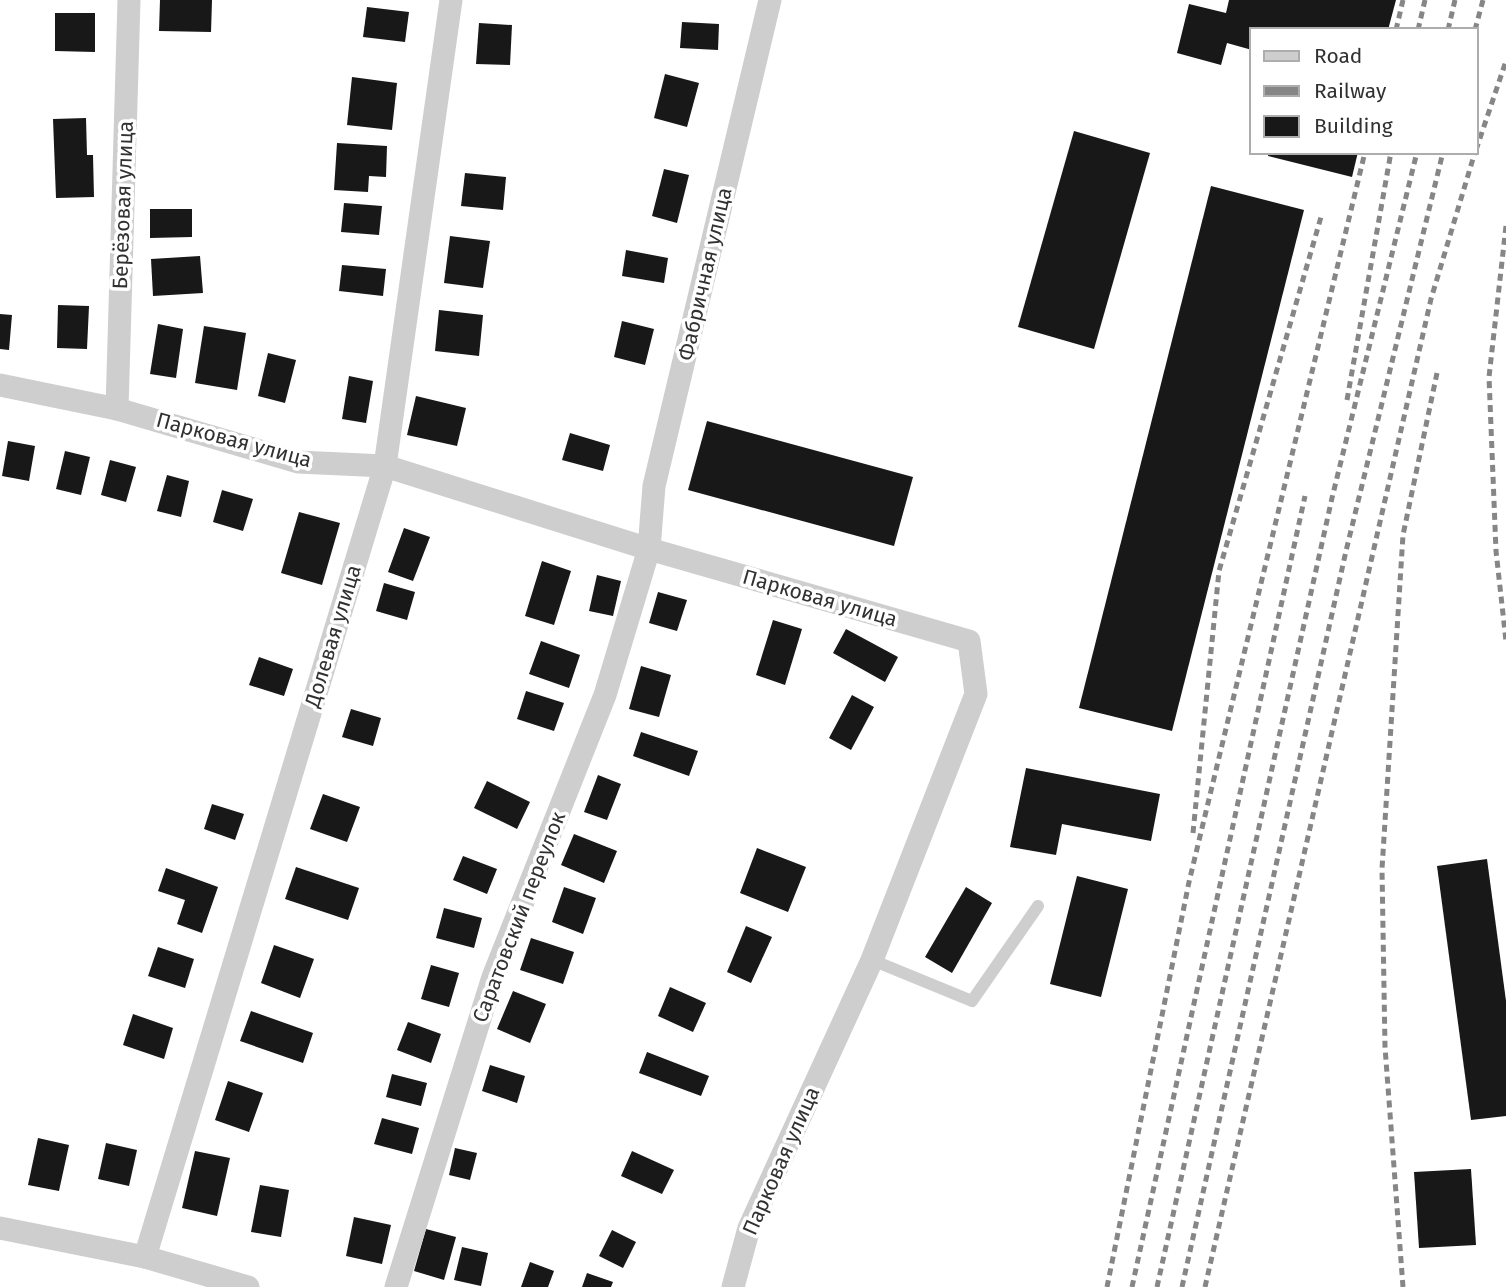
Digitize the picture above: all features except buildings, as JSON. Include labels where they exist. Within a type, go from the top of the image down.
[{"type":"street","name":"Берёзовая улица","points":[[117,409],[129,0]]},
{"type":"street","name":"Долевая улица","points":[[145,1257],[385,466],[452,0]]},
{"type":"street","name":"Фабричная улица","points":[[649,549],[654,486],[770,0]]},
{"type":"street","name":"Парковая улица","points":[[0,385],[117,409],[298,461],[385,466],[649,549],[969,641],[976,694],[872,960],[749,1228],[733,1287]]},
{"type":"street","name":"Саратовский переулок","points":[[396,1287],[493,977],[604,695],[649,549]]},
{"type":"street","points":[[0,1228],[145,1257],[248,1287]]},
{"type":"lane","points":[[872,960],[972,1002],[1038,906]]},
{"type":"railway","points":[[1396,28],[1403,0]]},
{"type":"railway","points":[[1418,28],[1425,0]]},
{"type":"railway","points":[[1448,28],[1455,0]]},
{"type":"railway","points":[[1476,28],[1483,0]]},
{"type":"railway","points":[[1478,144],[1506,61]]},
{"type":"railway","points":[[1107,1287],[1189,882],[1365,154]]},
{"type":"railway","points":[[1347,400],[1391,154]]},
{"type":"railway","points":[[1157,1287],[1332,498],[1417,154]]},
{"type":"railway","points":[[1182,1287],[1346,551],[1443,154]]},
{"type":"railway","points":[[1205,1287],[1431,299],[1474,154]]},
{"type":"railway","points":[[1193,833],[1219,571],[1321,217]]},
{"type":"railway","points":[[1506,226],[1489,377],[1496,551],[1506,641]]},
{"type":"railway","points":[[1403,1287],[1385,1047],[1382,869],[1403,535],[1437,373]]},
{"type":"railway","points":[[1132,1287],[1305,496]]}]
